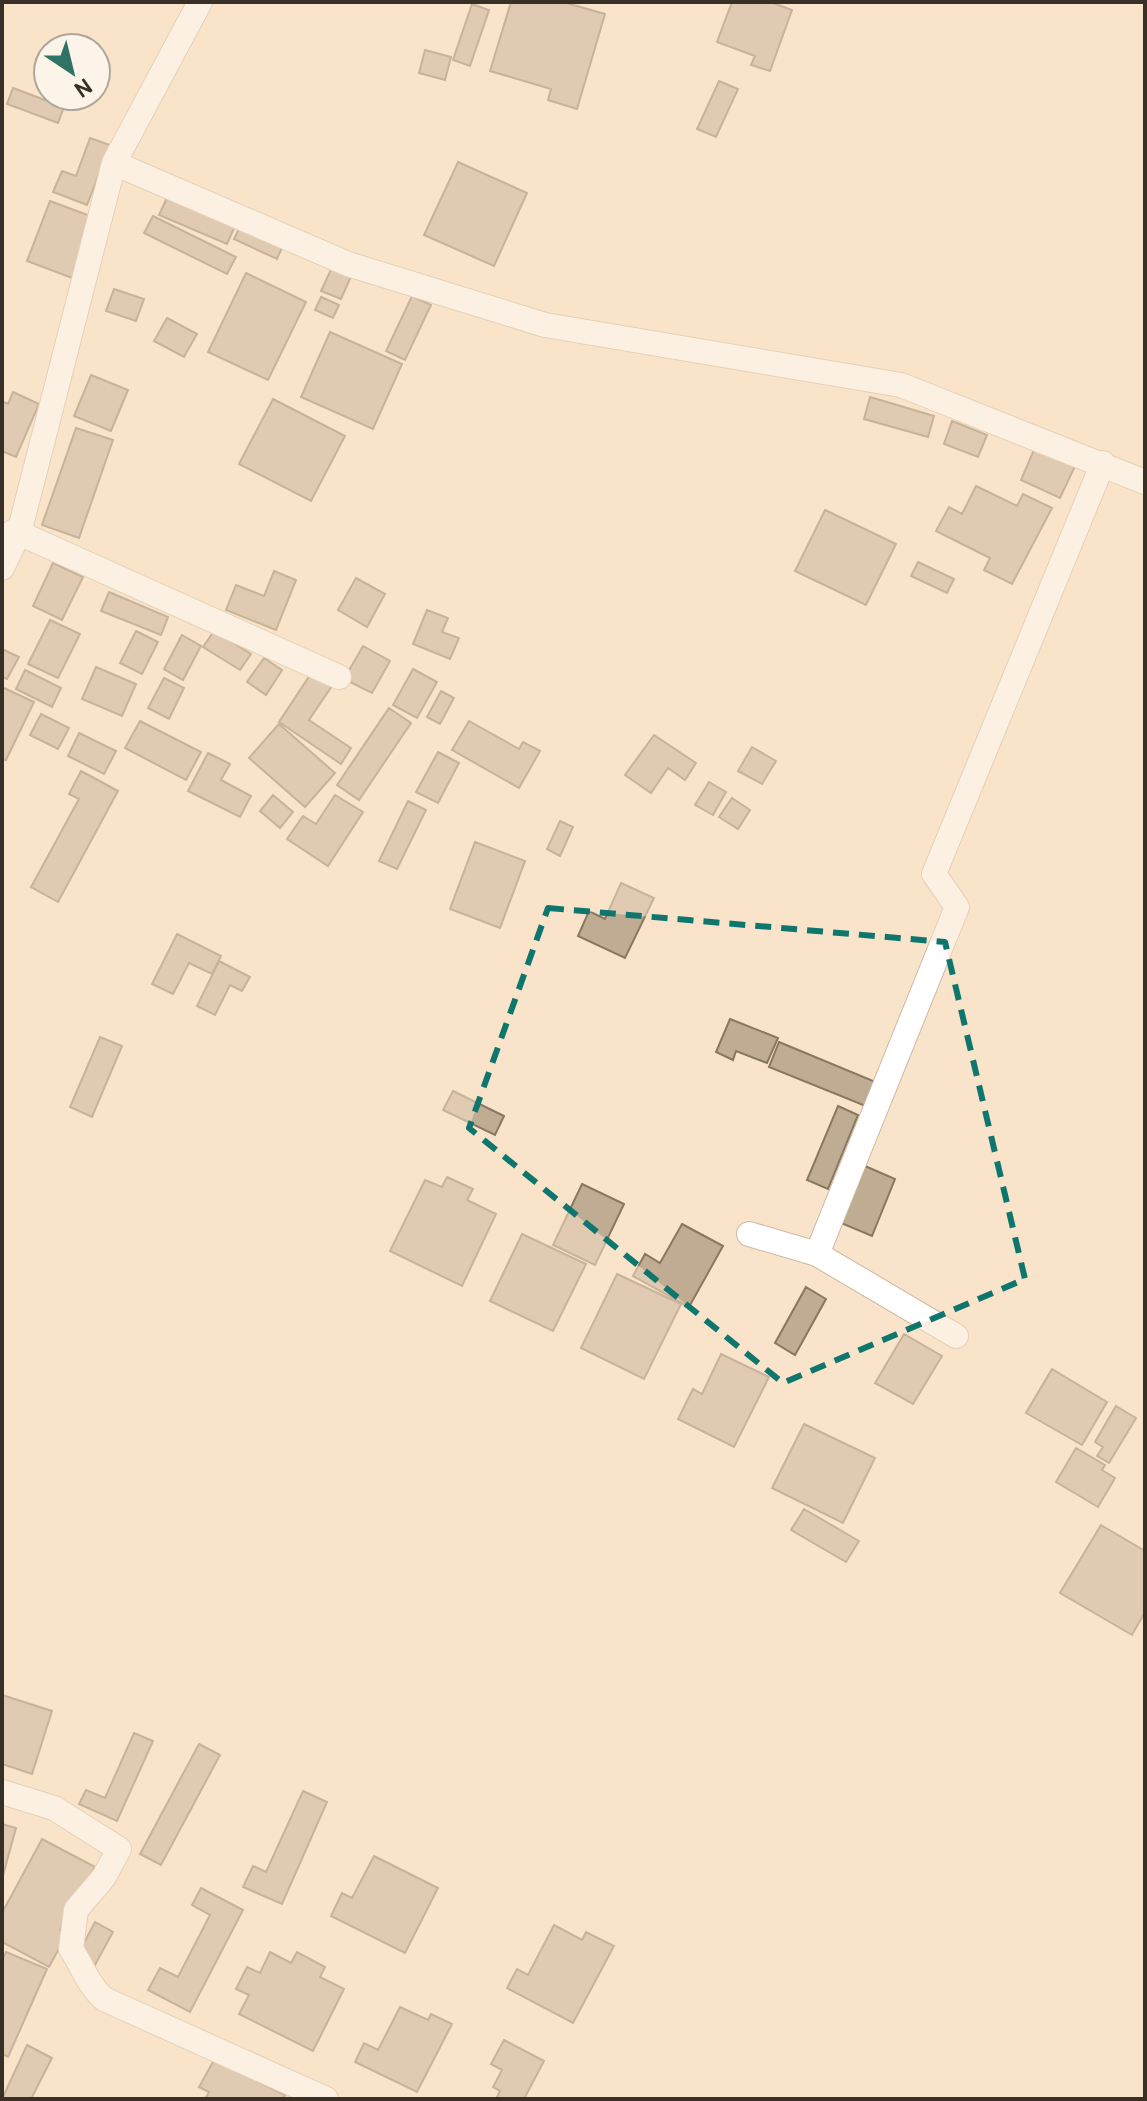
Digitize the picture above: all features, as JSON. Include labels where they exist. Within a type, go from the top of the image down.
[{"type":"street","points":[[2,568],[114,163],[200,2]]},
{"type":"street","points":[[114,163],[348,264],[530,320],[901,385],[1145,482]]},
{"type":"street","points":[[817,1254],[957,907],[934,874],[1103,463]]},
{"type":"street","points":[[11,538],[339,677]]},
{"type":"street","points":[[749,1234],[817,1254],[956,1336]]},
{"type":"street","points":[[2,1792],[54,1808],[119,1849],[104,1877],[76,1910],[71,1949],[83,1967],[89,1986],[104,1999],[326,2099]]},
{"type":"highlighted area","points":[[548,908],[945,942],[1025,1279],[783,1383],[469,1128]]},
{"type":"building","points":[[511,2],[563,2],[605,14],[577,109],[548,100],[551,89],[490,71]]},
{"type":"building","points":[[732,2],[771,2],[792,10],[770,71],[751,65],[755,56],[717,42]]},
{"type":"building","points":[[472,4],[489,10],[470,66],[453,60]]},
{"type":"building","points":[[425,50],[451,57],[445,80],[419,73]]},
{"type":"building","points":[[719,81],[738,89],[716,137],[697,129]]},
{"type":"building","points":[[13,88],[32,95],[32,112],[62,112],[58,123],[7,104]]},
{"type":"building","points":[[90,138],[110,145],[87,205],[53,192],[62,171],[76,176]]},
{"type":"building","points":[[458,162],[527,193],[494,266],[424,235]]},
{"type":"building","points":[[170,191],[238,219],[227,244],[159,215]]},
{"type":"building","points":[[50,201],[96,218],[72,278],[27,261]]},
{"type":"building","points":[[153,216],[236,257],[227,274],[144,233]]},
{"type":"building","points":[[241,224],[284,243],[277,259],[234,239]]},
{"type":"building","points":[[334,263],[353,272],[341,299],[321,291]]},
{"type":"building","points":[[246,273],[306,302],[268,380],[208,352]]},
{"type":"building","points":[[114,289],[144,299],[136,321],[106,311]]},
{"type":"building","points":[[412,296],[431,305],[405,360],[386,351]]},
{"type":"building","points":[[321,297],[339,305],[333,318],[315,310]]},
{"type":"building","points":[[167,318],[197,334],[184,357],[154,341]]},
{"type":"building","points":[[330,332],[402,364],[373,429],[301,397]]},
{"type":"building","points":[[91,375],[128,390],[111,431],[74,416]]},
{"type":"building","points":[[13,392],[39,404],[16,457],[2,451],[2,401],[8,404]]},
{"type":"building","points":[[870,397],[934,416],[928,437],[864,419]]},
{"type":"building","points":[[273,399],[345,436],[311,501],[239,464]]},
{"type":"building","points":[[952,421],[987,435],[978,457],[944,444]]},
{"type":"building","points":[[76,428],[113,440],[79,538],[42,525]]},
{"type":"building","points":[[1036,445],[1076,464],[1060,498],[1021,480]]},
{"type":"building","points":[[976,486],[1017,506],[1023,494],[1052,508],[1012,584],[984,570],[990,558],[936,531],[949,507],[962,514]]},
{"type":"building","points":[[825,510],[896,544],[866,605],[795,571]]},
{"type":"building","points":[[918,562],[954,579],[947,593],[911,576]]},
{"type":"building","points":[[53,563],[83,577],[62,620],[33,606]]},
{"type":"building","points":[[274,571],[296,580],[276,630],[226,610],[236,585],[264,596]]},
{"type":"building","points":[[356,578],[385,594],[367,627],[338,610]]},
{"type":"building","points":[[109,592],[168,617],[161,635],[101,611]]},
{"type":"building","points":[[427,610],[448,618],[442,632],[459,638],[450,659],[413,644]]},
{"type":"building","points":[[50,620],[80,634],[58,678],[28,664]]},
{"type":"building","points":[[136,631],[158,642],[142,674],[120,663]]},
{"type":"building","points":[[214,631],[251,654],[240,670],[203,647]]},
{"type":"building","points":[[182,635],[201,646],[183,680],[164,669]]},
{"type":"building","points":[[363,646],[390,661],[372,693],[344,679]]},
{"type":"building","points":[[2,649],[19,657],[7,679],[2,677]]},
{"type":"building","points":[[264,658],[282,670],[266,695],[247,682]]},
{"type":"building","points":[[96,667],[136,684],[122,716],[82,699]]},
{"type":"building","points":[[314,669],[334,683],[309,720],[351,748],[341,764],[279,722]]},
{"type":"building","points":[[413,669],[437,682],[417,718],[393,705]]},
{"type":"building","points":[[25,670],[61,688],[52,707],[16,689]]},
{"type":"building","points":[[164,678],[184,688],[169,719],[148,708]]},
{"type":"building","points":[[2,687],[34,702],[6,760],[2,759]]},
{"type":"building","points":[[441,691],[454,698],[440,724],[427,717]]},
{"type":"building","points":[[389,708],[411,723],[359,800],[337,785]]},
{"type":"building","points":[[41,714],[69,728],[58,749],[30,735]]},
{"type":"building","points":[[140,721],[201,752],[186,780],[125,748]]},
{"type":"building","points":[[469,721],[519,749],[523,742],[540,751],[519,788],[452,750]]},
{"type":"building","points":[[279,724],[335,773],[305,807],[249,758]]},
{"type":"building","points":[[79,733],[116,751],[104,774],[68,756]]},
{"type":"building","points":[[654,735],[696,763],[685,780],[668,768],[651,793],[625,775]]},
{"type":"building","points":[[752,747],[776,761],[762,784],[738,771]]},
{"type":"building","points":[[438,752],[459,763],[438,803],[416,792]]},
{"type":"building","points":[[208,753],[230,764],[221,780],[251,796],[240,817],[188,791]]},
{"type":"building","points":[[81,771],[118,791],[58,902],[31,887],[79,799],[69,794]]},
{"type":"building","points":[[709,782],[726,792],[713,815],[695,805]]},
{"type":"building","points":[[273,795],[293,812],[280,828],[260,811]]},
{"type":"building","points":[[335,795],[363,812],[328,866],[287,839],[303,816],[316,824]]},
{"type":"building","points":[[732,798],[750,810],[738,829],[719,817]]},
{"type":"building","points":[[408,801],[426,810],[397,869],[379,861]]},
{"type":"building","points":[[560,821],[573,827],[560,856],[547,849]]},
{"type":"building","points":[[475,842],[525,861],[500,928],[450,909]]},
{"type":"building","points":[[621,883],[654,898],[625,958],[578,936],[589,911],[605,919]]},
{"type":"building","points":[[177,934],[221,956],[212,974],[189,963],[173,994],[152,984]]},
{"type":"building","points":[[219,961],[250,977],[242,991],[230,985],[215,1015],[197,1006]]},
{"type":"building","points":[[730,1019],[778,1038],[767,1063],[736,1051],[733,1060],[716,1052]]},
{"type":"building","points":[[100,1037],[122,1046],[92,1117],[70,1107]]},
{"type":"building","points":[[779,1042],[878,1083],[868,1107],[769,1067]]},
{"type":"building","points":[[453,1091],[504,1116],[495,1135],[443,1110]]},
{"type":"building","points":[[838,1106],[858,1115],[828,1189],[807,1180]]},
{"type":"building","points":[[865,1166],[895,1179],[872,1236],[841,1223]]},
{"type":"building","points":[[447,1177],[473,1189],[467,1200],[496,1214],[462,1286],[390,1251],[425,1180],[442,1187]]},
{"type":"building","points":[[582,1184],[624,1204],[595,1265],[553,1245]]},
{"type":"building","points":[[682,1224],[723,1246],[689,1307],[633,1276],[645,1254],[660,1263]]},
{"type":"building","points":[[522,1234],[586,1264],[553,1331],[490,1301]]},
{"type":"building","points":[[617,1274],[681,1304],[644,1379],[581,1348]]},
{"type":"building","points":[[806,1287],[826,1299],[795,1355],[775,1343]]},
{"type":"building","points":[[904,1334],[942,1356],[913,1404],[875,1383]]},
{"type":"building","points":[[721,1354],[769,1377],[734,1447],[678,1419],[693,1389],[702,1394]]},
{"type":"building","points":[[1052,1369],[1107,1402],[1082,1445],[1026,1413]]},
{"type":"building","points":[[1116,1406],[1136,1418],[1109,1463],[1097,1456],[1103,1447],[1095,1442]]},
{"type":"building","points":[[804,1424],[875,1458],[843,1523],[772,1488]]},
{"type":"building","points":[[1076,1448],[1105,1465],[1102,1470],[1115,1478],[1098,1507],[1056,1482]]},
{"type":"building","points":[[804,1509],[859,1541],[846,1562],[791,1530]]},
{"type":"building","points":[[1101,1525],[1145,1551],[1145,1612],[1132,1635],[1060,1593]]},
{"type":"building","points":[[2,1695],[52,1711],[32,1774],[2,1764]]},
{"type":"building","points":[[134,1733],[153,1741],[117,1821],[79,1804],[86,1790],[105,1798]]},
{"type":"building","points":[[199,1744],[220,1755],[161,1865],[140,1854]]},
{"type":"building","points":[[303,1791],[327,1802],[282,1904],[243,1887],[253,1866],[266,1872]]},
{"type":"building","points":[[2,1824],[16,1828],[2,1879]]},
{"type":"building","points":[[42,1839],[95,1867],[60,1930],[67,1934],[49,1967],[2,1942],[2,1913]]},
{"type":"building","points":[[374,1856],[438,1888],[405,1953],[331,1916],[342,1893],[352,1898]]},
{"type":"building","points":[[201,1888],[243,1910],[190,2012],[148,1990],[160,1968],[178,1977],[210,1915],[192,1905]]},
{"type":"building","points":[[95,1922],[113,1932],[95,1965],[77,1956]]},
{"type":"building","points":[[554,1925],[582,1940],[586,1932],[614,1946],[573,2023],[507,1988],[517,1969],[528,1975]]},
{"type":"building","points":[[6,1952],[47,1969],[8,2057],[2,2054],[2,1960]]},
{"type":"building","points":[[270,1952],[291,1963],[297,1952],[325,1967],[320,1977],[344,1989],[313,2051],[239,2014],[249,1995],[236,1989],[247,1967],[260,1973]]},
{"type":"building","points":[[400,2007],[428,2020],[431,2014],[452,2024],[417,2092],[355,2062],[364,2043],[378,2050]]},
{"type":"building","points":[[504,2040],[544,2061],[524,2099],[496,2099],[500,2091],[493,2087],[502,2070],[491,2064]]},
{"type":"building","points":[[27,2045],[52,2058],[31,2099],[2,2099]]},
{"type":"building","points":[[214,2060],[285,2095],[283,2099],[205,2099],[209,2092],[199,2087]]}]
